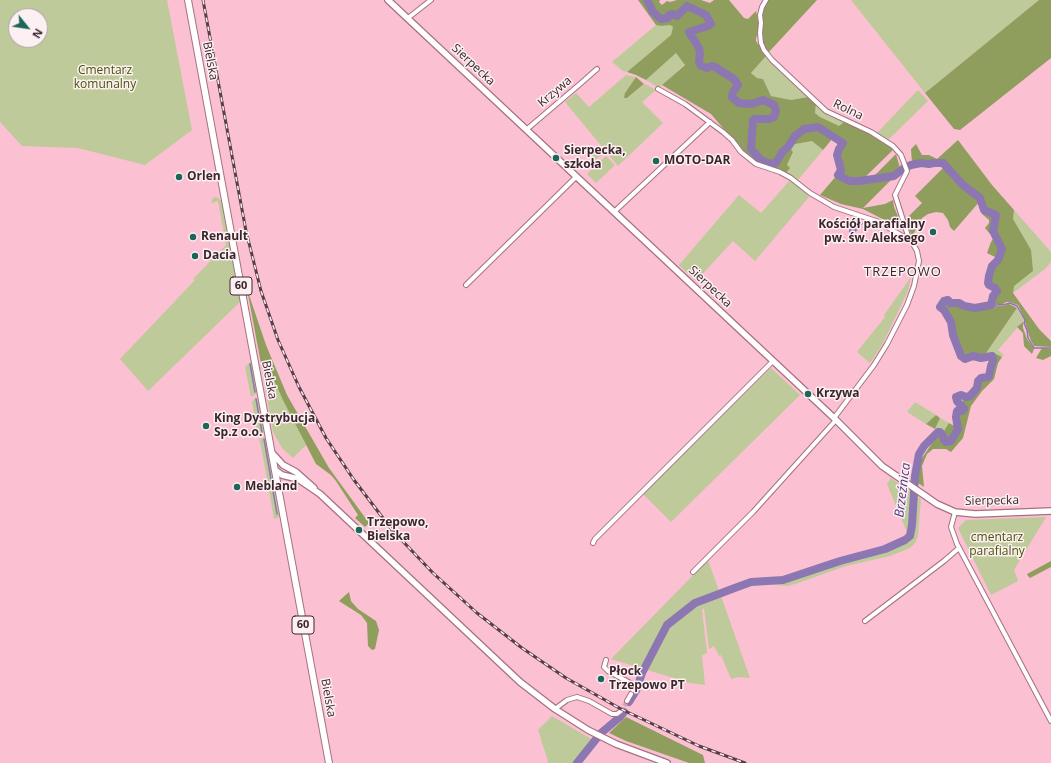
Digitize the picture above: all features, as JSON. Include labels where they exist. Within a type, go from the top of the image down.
[{"type":"main road","name":"Bielska","points":[[188,0],[329,763]]},
{"type":"street","name":"Sierpecka","points":[[388,0],[835,419],[873,458],[941,506],[955,512],[975,514],[1051,511]]},
{"type":"street","points":[[408,18],[431,0]]},
{"type":"street","name":"Rolna","points":[[766,0],[760,15],[760,33],[764,50],[772,60],[826,111],[838,118],[871,132],[893,146],[901,155],[906,170],[895,195],[909,239]]},
{"type":"street","name":"Krzywa","points":[[526,130],[597,68]]},
{"type":"street","points":[[658,89],[685,104],[710,122],[732,140],[741,152],[756,164],[780,172],[791,178],[810,193],[834,207],[879,222],[909,239],[917,252],[919,261],[914,286],[907,305],[888,344],[835,419],[758,506],[694,572]]},
{"type":"street","points":[[614,212],[710,122]]},
{"type":"street","points":[[466,286],[576,177]]},
{"type":"street","points":[[593,543],[595,539],[773,362]]},
{"type":"street","points":[[271,452],[283,465],[300,474],[520,682],[555,709],[594,733],[667,763]]},
{"type":"street","points":[[274,469],[283,465]]},
{"type":"street","points":[[274,469],[298,479],[320,494]]},
{"type":"street","points":[[278,487],[281,481],[288,476]]},
{"type":"street","points":[[955,512],[951,527],[959,548],[1051,721]]},
{"type":"street","points":[[865,621],[959,548]]},
{"type":"street","points":[[606,660],[604,667],[608,671],[632,684],[632,692],[627,701]]},
{"type":"street","points":[[555,709],[567,700],[577,696],[612,714],[617,714],[621,711]]},
{"type":"green space","name":"Cmentarz komunalny","points":[[0,0],[167,0],[192,130],[145,165],[78,148],[22,146],[0,122]]},
{"type":"green space","points":[[638,0],[648,1],[652,12],[661,20],[668,19],[670,16],[677,17],[682,13],[685,7],[688,6],[707,17],[710,24],[687,32],[699,52],[698,62],[703,68],[707,69],[714,67],[733,79],[737,85],[733,91],[732,98],[738,104],[752,105],[766,101],[773,106],[775,111],[774,116],[754,118],[752,120],[750,150],[759,160],[768,164],[776,165],[781,155],[789,147],[793,152],[787,165],[790,168],[786,173],[758,163],[745,154],[711,114],[662,85],[685,65],[676,53],[646,80],[627,72],[671,35],[673,27],[670,25],[656,25]]},
{"type":"green space","points":[[649,0],[660,0],[659,2],[662,5],[667,1],[670,2],[677,0],[701,0],[710,3],[714,0],[729,0],[744,18],[748,19],[756,11],[760,30],[756,41],[766,56],[751,73],[757,78],[763,79],[771,96],[791,100],[808,97],[816,104],[815,113],[820,117],[839,126],[844,122],[874,136],[886,143],[893,150],[863,179],[849,180],[840,175],[842,169],[838,155],[839,150],[844,143],[835,135],[818,126],[811,126],[803,128],[794,135],[774,162],[767,162],[763,160],[752,148],[753,121],[768,121],[775,117],[777,111],[775,104],[762,99],[752,103],[740,102],[733,96],[739,85],[733,78],[715,65],[704,67],[701,65],[700,48],[689,33],[711,25],[712,23],[707,15],[695,7],[687,4],[677,14],[672,13],[661,19]]},
{"type":"green space","points":[[769,0],[817,0],[768,53],[764,47],[762,37],[761,14],[765,4]]},
{"type":"green space","points":[[851,0],[1039,0],[925,93]]},
{"type":"green space","points":[[1039,0],[1051,0],[1051,58],[960,130],[954,129],[925,93]]},
{"type":"green space","points":[[656,25],[670,25],[673,27],[671,35],[627,72],[623,71],[612,62]]},
{"type":"green space","points":[[676,53],[685,64],[659,88],[646,80]]},
{"type":"green space","points":[[766,56],[808,97],[791,100],[771,96],[763,79],[757,78],[751,73]]},
{"type":"green space","points":[[626,75],[636,77],[625,93],[627,98],[645,84],[656,90],[642,102],[663,123],[618,166],[565,102],[576,93],[589,107]]},
{"type":"green space","points":[[636,77],[644,84],[627,98],[624,98],[625,93]]},
{"type":"green space","points":[[918,90],[928,101],[887,141],[876,134]]},
{"type":"green space","points":[[816,104],[829,116],[844,122],[839,127],[820,117],[815,113]]},
{"type":"green space","points":[[818,128],[833,138],[823,150],[812,141],[790,145],[803,131]]},
{"type":"green space","points":[[958,140],[992,185],[1014,210],[1013,219],[1031,250],[1033,271],[1014,286],[1013,293],[1039,329],[1051,341],[1051,347],[1034,346],[1018,305],[1010,302],[997,304],[995,306],[993,304],[993,298],[999,292],[996,287],[989,285],[990,276],[993,266],[1000,262],[999,261],[1004,249],[993,230],[998,216],[997,212],[985,209],[982,199],[959,179],[945,162],[938,161],[912,164],[911,149],[916,144],[922,155],[929,155],[937,159]]},
{"type":"green space","points":[[812,141],[823,150],[798,180],[786,173],[789,168],[787,166],[793,152],[789,147],[790,145]]},
{"type":"green space","points":[[597,145],[604,153],[595,160],[589,152]]},
{"type":"green space","points":[[896,154],[900,168],[895,175],[873,177]]},
{"type":"green space","points":[[606,156],[615,165],[596,183],[587,174]]},
{"type":"green space","points":[[944,167],[949,170],[950,174],[961,187],[977,197],[980,201],[954,231],[950,227],[948,220],[943,213],[936,212],[928,214],[922,218],[913,238],[905,220],[922,203],[915,196]]},
{"type":"green space","points":[[837,175],[849,182],[893,178],[863,208],[885,204],[893,200],[894,207],[904,230],[863,209],[841,204],[820,195]]},
{"type":"green space","points":[[791,179],[803,188],[809,197],[755,261],[733,241],[696,281],[679,265],[739,195],[761,213]]},
{"type":"green space","points":[[215,197],[222,202],[241,301],[148,391],[120,359],[226,245],[218,201],[211,203]]},
{"type":"green space","points":[[984,210],[995,216],[995,221],[991,231],[992,234],[990,234],[985,228],[989,223],[989,220],[982,214]]},
{"type":"green space","points":[[1014,210],[1051,252],[1051,262],[1045,269],[1013,293],[1013,219]]},
{"type":"green space","points":[[994,237],[1001,249],[997,258],[987,253]]},
{"type":"green space","points":[[911,277],[908,291],[882,345],[870,363],[857,352],[885,317],[884,315]]},
{"type":"green space","points":[[247,289],[266,345],[287,395],[329,468],[369,523],[365,527],[355,518],[358,515],[336,481],[331,475],[316,464],[267,365],[262,369]]},
{"type":"green space","points":[[945,301],[948,301],[951,304],[959,304],[963,308],[995,308],[999,305],[1003,306],[1009,304],[1017,308],[984,356],[973,355],[966,358],[963,356],[954,335],[951,321],[942,307]]},
{"type":"green space","points":[[1017,308],[1024,320],[998,350],[1004,355],[1002,357],[996,354],[993,357],[992,354],[984,356]]},
{"type":"green space","points":[[1023,322],[1023,328],[1027,339],[1034,349],[1032,354],[1024,346],[1023,333],[1017,327]]},
{"type":"green space","points":[[1042,348],[1051,349],[1051,356],[1043,360],[1036,358]]},
{"type":"green space","points":[[996,354],[1002,357],[998,363],[994,379],[982,391],[971,406],[963,438],[951,452],[946,449],[933,449],[927,454],[922,466],[924,487],[917,481],[920,461],[939,433],[946,442],[951,442],[959,428],[957,417],[959,411],[962,412],[965,410],[961,404],[965,397],[970,397],[977,389],[979,381],[989,377],[994,361],[993,357]]},
{"type":"green space","points":[[251,361],[258,392],[251,397],[245,367]]},
{"type":"green space","points":[[267,364],[306,445],[293,458],[282,448],[273,432],[262,369]]},
{"type":"green space","points":[[771,368],[800,395],[671,522],[643,494]]},
{"type":"green space","points":[[255,398],[258,398],[265,431],[258,435],[252,402]]},
{"type":"green space","points":[[915,402],[936,415],[926,424],[907,412]]},
{"type":"green space","points":[[936,415],[940,418],[935,429],[926,424]]},
{"type":"green space","points":[[940,418],[949,423],[942,434],[941,431],[935,429]]},
{"type":"green space","points":[[949,423],[957,429],[951,440],[947,441],[942,434]]},
{"type":"green space","points":[[263,438],[266,440],[280,517],[274,519],[259,439]]},
{"type":"green space","points":[[891,478],[921,499],[918,536],[915,543],[910,548],[890,556],[846,566],[795,584],[787,586],[767,584],[751,586],[721,596],[750,678],[738,677],[731,679],[721,655],[719,656],[714,646],[709,649],[704,608],[702,610],[707,653],[702,655],[705,685],[690,683],[611,659],[708,560],[719,591],[746,582],[783,577],[830,561],[880,548],[903,538],[907,532],[887,484]]},
{"type":"green space","name":"cmentarz parafialny","points":[[1046,517],[1014,570],[1018,581],[991,595],[958,528],[966,520]]},
{"type":"green space","points":[[1051,561],[1051,567],[1030,578],[1028,576],[1027,574]]},
{"type":"green space","points":[[349,592],[351,601],[358,609],[376,621],[379,630],[375,649],[372,650],[368,646],[367,623],[361,615],[339,601]]},
{"type":"green space","points":[[552,716],[593,740],[575,763],[547,763],[548,761],[538,730]]},
{"type":"green space","points":[[626,717],[703,755],[705,763],[689,763],[626,741],[609,733]]},
{"type":"shaded area","points":[[856,219],[863,223],[854,234],[849,232],[849,228]]},
{"type":"waterway","name":"Brzeźnica","points":[[636,691],[642,673],[667,625],[695,603],[751,582],[783,580],[840,561],[885,549],[905,540],[910,536],[915,476],[919,454],[924,446],[938,432],[940,432],[946,442],[951,441],[958,429],[956,417],[957,411],[960,409],[962,411],[964,409],[957,401],[956,397],[961,395],[966,397],[970,396],[977,388],[978,381],[981,378],[989,376],[993,361],[992,356],[981,358],[973,356],[965,359],[961,356],[953,335],[951,322],[944,310],[940,307],[944,301],[948,300],[950,303],[959,303],[964,306],[975,308],[991,305],[993,296],[997,291],[989,285],[989,276],[992,266],[998,260],[1002,249],[993,231],[996,215],[984,210],[980,198],[963,185],[943,163],[921,163],[904,168],[894,176],[849,181],[838,175],[841,170],[837,155],[843,143],[818,127],[804,129],[795,136],[775,164],[767,163],[760,159],[751,149],[753,120],[769,119],[774,117],[776,111],[774,105],[763,100],[752,104],[739,103],[732,97],[733,92],[738,85],[734,79],[715,67],[712,66],[707,68],[701,66],[699,62],[699,48],[689,32],[711,24],[706,15],[687,6],[677,16],[672,14],[669,15],[668,18],[661,19],[653,12],[647,0]]},
{"type":"waterway","points":[[991,305],[995,307],[998,304],[1003,305],[1010,303],[1017,306],[1025,320],[1024,323],[1028,338],[1034,348],[1051,348]]},
{"type":"waterway","points":[[250,364],[255,392]]},
{"type":"waterway","points":[[256,399],[262,432]]},
{"type":"waterway","points":[[264,439],[277,514]]},
{"type":"waterway","name":"Brzeźnica","points":[[629,702],[634,694]]},
{"type":"waterway","name":"Brzeźnica","points":[[577,763],[601,733],[624,712]]},
{"type":"tunnel","points":[[621,711],[627,701]]},
{"type":"railway","points":[[203,0],[246,231],[261,291],[278,340],[299,387],[326,438],[354,480],[392,530],[433,573],[477,613],[522,648],[566,678],[621,709],[699,746],[745,763]]},
{"type":"place","name":"Sierpecka, szkoła","points":[[556,158]]},
{"type":"place","name":"MOTO-DAR","points":[[656,161]]},
{"type":"place","name":"Orlen","points":[[179,177]]},
{"type":"place","name":"Kościół parafialny pw. św. Aleksego","points":[[933,232]]},
{"type":"place","name":"Renault","points":[[193,237]]},
{"type":"place","name":"Dacia","points":[[195,256]]},
{"type":"place","name":"Krzywa","points":[[808,394]]},
{"type":"place","name":"King Dystrybucja Sp.z o.o.","points":[[206,426]]},
{"type":"place","name":"Mebland","points":[[237,487]]},
{"type":"place","name":"Trzepowo, Bielska","points":[[359,530]]},
{"type":"place","name":"Płock Trzepowo PT","points":[[601,679]]},
{"type":"district","name":"TRZEPOWO","points":[[903,272]]}]
